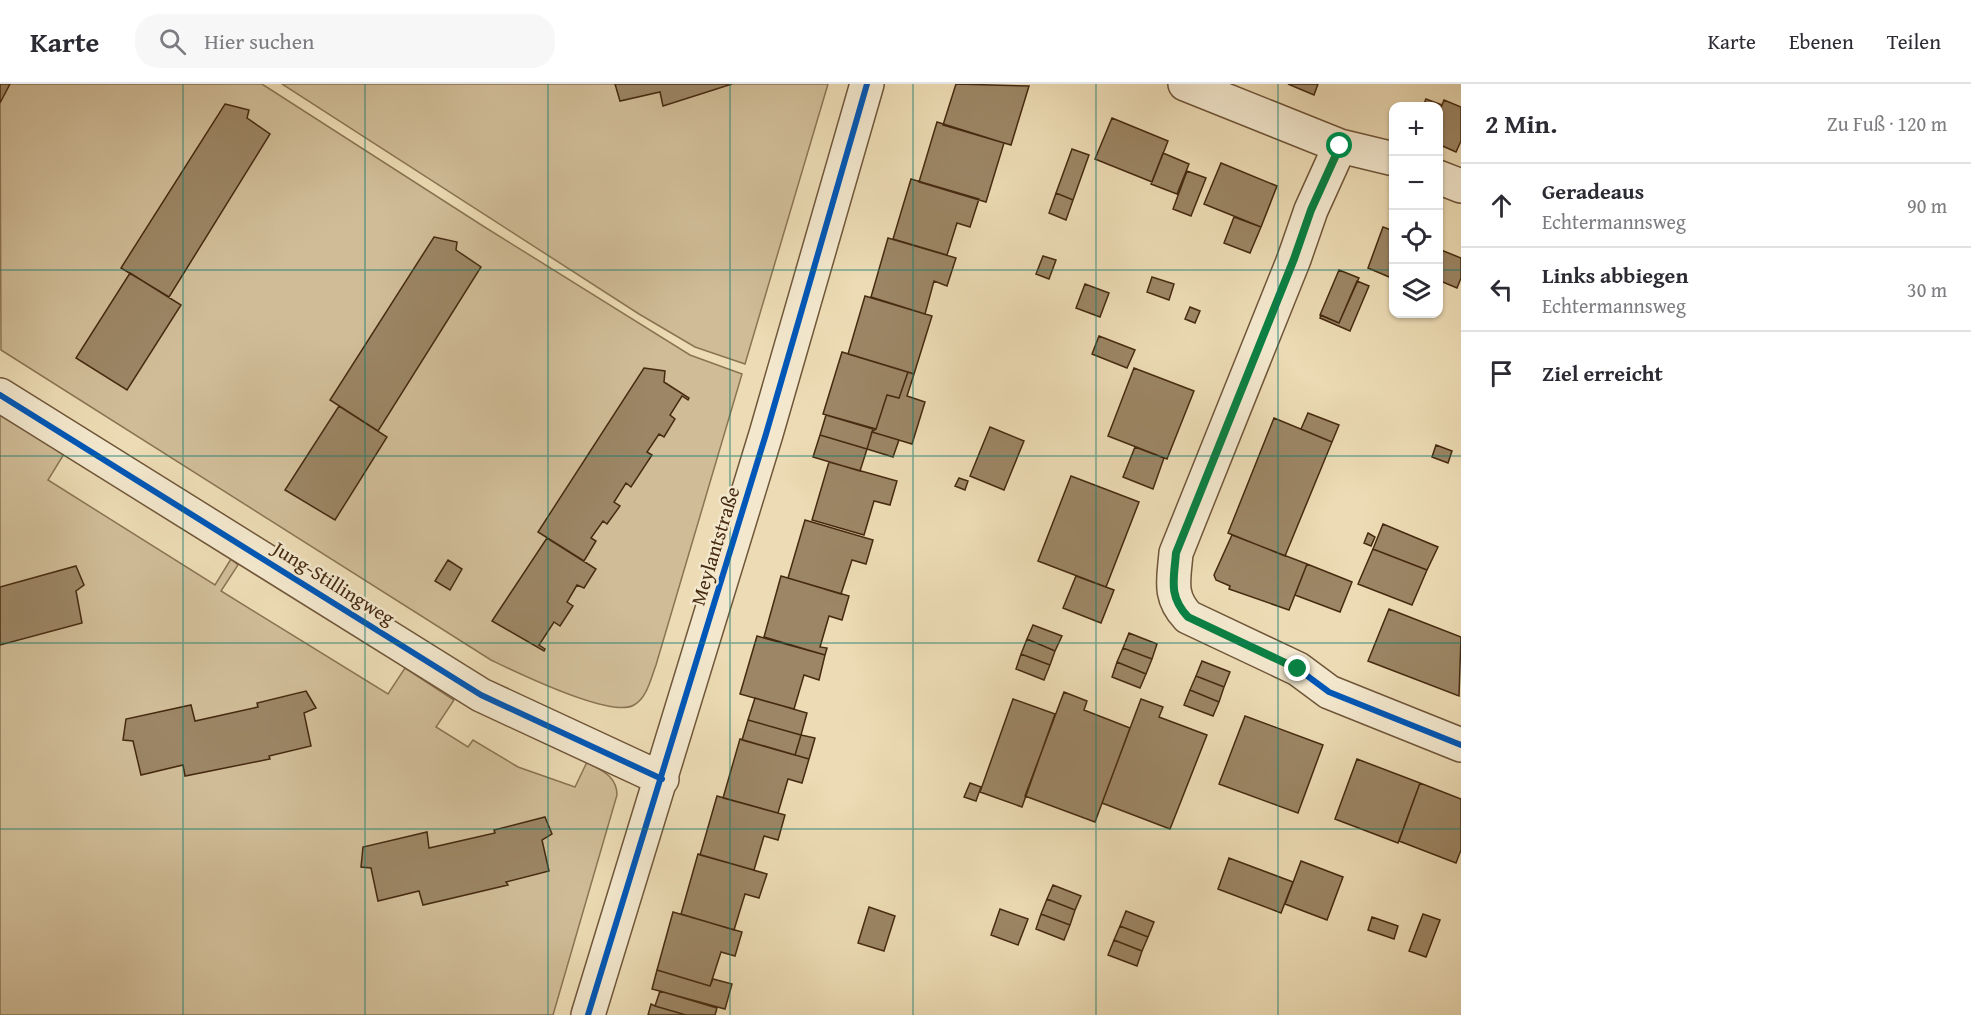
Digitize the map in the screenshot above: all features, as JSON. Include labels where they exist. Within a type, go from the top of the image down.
[{"type":"street","name":"Meylantstraße","points":[[588,1015],[662,779],[867,84]]},
{"type":"street","points":[[1185,84],[1218,90],[1340,146],[1389,158]]},
{"type":"street","points":[[1340,146],[1311,210],[1294,259],[1176,553],[1173,588],[1177,606],[1188,617],[1298,669],[1329,692],[1461,745]]},
{"type":"street","points":[[1443,179],[1461,186]]},
{"type":"street","name":"Jung-Stillingweg","points":[[0,394],[481,695],[662,779]]},
{"type":"shaded area","points":[[0,84],[262,84],[690,355],[742,374],[656,665],[642,698],[634,705],[622,708],[605,706],[563,692],[491,660],[1,350]]},
{"type":"shaded area","points":[[282,84],[828,84],[745,364],[695,347],[639,314]]},
{"type":"shaded area","points":[[0,415],[64,454],[48,480],[215,585],[231,559],[238,565],[221,591],[388,694],[405,668],[454,700],[436,727],[468,747],[473,740],[518,767],[575,787],[587,762],[603,771],[611,779],[617,795],[553,1015],[0,1015]]},
{"type":"building","points":[[0,84],[10,84],[0,103]]},
{"type":"building","points":[[615,84],[732,84],[663,106],[660,92],[620,101]]},
{"type":"building","points":[[956,84],[1029,86],[1011,145],[943,125]]},
{"type":"building","points":[[1288,84],[1318,84],[1314,95]]},
{"type":"building","points":[[1444,100],[1461,107],[1461,141],[1456,152],[1443,146]]},
{"type":"building","points":[[225,104],[249,110],[247,118],[270,134],[169,297],[121,268]]},
{"type":"building","points":[[1112,118],[1168,141],[1152,182],[1095,159]]},
{"type":"building","points":[[937,122],[1004,143],[986,202],[919,182]]},
{"type":"building","points":[[1072,149],[1089,155],[1073,200],[1056,193]]},
{"type":"building","points":[[1163,153],[1189,164],[1177,194],[1151,184]]},
{"type":"building","points":[[1221,163],[1277,186],[1261,227],[1204,204]]},
{"type":"building","points":[[1187,171],[1206,178],[1191,216],[1173,209]]},
{"type":"building","points":[[911,179],[979,199],[970,227],[957,223],[947,255],[893,239]]},
{"type":"building","points":[[1056,193],[1073,200],[1066,220],[1049,213]]},
{"type":"building","points":[[1234,217],[1261,227],[1250,253],[1224,243]]},
{"type":"building","points":[[1383,227],[1389,229],[1389,277],[1368,268]]},
{"type":"building","points":[[434,237],[457,242],[456,250],[481,267],[378,431],[330,400]]},
{"type":"building","points":[[888,238],[956,258],[947,286],[934,281],[925,314],[871,297]]},
{"type":"building","points":[[1443,251],[1461,258],[1461,278],[1457,288],[1443,282]]},
{"type":"building","points":[[1043,256],[1056,260],[1049,279],[1036,274]]},
{"type":"building","points":[[1339,270],[1359,278],[1339,323],[1320,315]]},
{"type":"building","points":[[130,273],[181,305],[127,390],[76,358]]},
{"type":"building","points":[[1152,277],[1174,284],[1169,300],[1147,292]]},
{"type":"building","points":[[1357,281],[1369,286],[1350,331],[1320,318],[1321,315],[1339,323]]},
{"type":"building","points":[[1085,284],[1109,293],[1100,317],[1076,308]]},
{"type":"building","points":[[865,296],[932,316],[914,374],[848,354]]},
{"type":"building","points":[[1190,307],[1200,311],[1195,323],[1185,319]]},
{"type":"building","points":[[1099,336],[1135,350],[1127,368],[1092,354]]},
{"type":"building","points":[[842,352],[908,372],[899,398],[887,395],[876,429],[823,414]]},
{"type":"building","points":[[644,368],[665,371],[664,382],[689,398],[688,400],[682,396],[670,415],[675,419],[664,437],[659,434],[647,452],[652,455],[631,487],[626,483],[614,502],[620,506],[607,524],[603,521],[591,538],[596,541],[584,561],[538,532]]},
{"type":"building","points":[[1134,368],[1194,391],[1167,459],[1108,436]]},
{"type":"building","points":[[908,372],[914,374],[907,396],[925,402],[912,444],[872,432],[876,429],[887,395],[899,398]]},
{"type":"building","points":[[339,406],[387,437],[335,520],[285,490]]},
{"type":"building","points":[[1308,413],[1339,425],[1332,442],[1301,429]]},
{"type":"building","points":[[826,415],[873,429],[867,449],[820,435]]},
{"type":"building","points":[[1274,418],[1332,442],[1285,556],[1228,533]]},
{"type":"building","points":[[990,427],[1024,441],[1004,490],[970,476]]},
{"type":"building","points":[[872,432],[899,440],[893,457],[867,449]]},
{"type":"building","points":[[820,435],[867,449],[860,471],[813,457]]},
{"type":"building","points":[[1436,445],[1452,451],[1448,463],[1432,457]]},
{"type":"building","points":[[1135,447],[1164,458],[1153,489],[1123,477]]},
{"type":"building","points":[[829,462],[897,481],[890,505],[874,501],[864,535],[812,520]]},
{"type":"building","points":[[1071,476],[1139,502],[1106,587],[1038,561]]},
{"type":"building","points":[[959,478],[968,481],[965,490],[955,486]]},
{"type":"building","points":[[805,520],[873,540],[866,564],[852,560],[841,594],[788,578]]},
{"type":"building","points":[[1383,524],[1438,547],[1427,570],[1373,549]]},
{"type":"building","points":[[1368,533],[1375,537],[1371,546],[1364,543]]},
{"type":"building","points":[[1232,535],[1307,564],[1289,610],[1229,589],[1230,586],[1216,580],[1214,575]]},
{"type":"building","points":[[547,538],[596,569],[584,588],[577,585],[567,602],[573,606],[560,626],[554,622],[539,645],[545,649],[544,651],[492,621]]},
{"type":"building","points":[[1373,549],[1427,570],[1412,605],[1358,584]]},
{"type":"building","points":[[448,560],[462,569],[450,590],[435,581]]},
{"type":"building","points":[[1307,564],[1352,582],[1340,612],[1295,595]]},
{"type":"building","points":[[76,566],[84,585],[76,591],[82,623],[0,645],[0,587]]},
{"type":"building","points":[[781,576],[849,596],[842,620],[829,616],[820,647],[827,648],[825,655],[764,637]]},
{"type":"building","points":[[1076,576],[1114,590],[1101,623],[1063,608]]},
{"type":"building","points":[[1389,609],[1461,637],[1459,696],[1368,661]]},
{"type":"building","points":[[1033,625],[1062,636],[1055,651],[1027,639]]},
{"type":"building","points":[[1129,633],[1157,644],[1152,659],[1123,648]]},
{"type":"building","points":[[757,636],[825,655],[819,680],[804,675],[794,709],[740,694]]},
{"type":"building","points":[[1027,639],[1055,651],[1050,665],[1021,654]]},
{"type":"building","points":[[1123,648],[1152,659],[1146,674],[1117,662]]},
{"type":"building","points":[[1021,654],[1050,665],[1044,680],[1016,669]]},
{"type":"building","points":[[1202,661],[1230,672],[1224,687],[1196,676]]},
{"type":"building","points":[[1117,662],[1146,674],[1140,688],[1112,677]]},
{"type":"building","points":[[1196,676],[1224,687],[1219,702],[1190,690]]},
{"type":"building","points":[[1190,690],[1219,702],[1213,716],[1184,705]]},
{"type":"building","points":[[306,691],[316,708],[304,713],[311,746],[269,756],[270,759],[185,776],[183,765],[141,775],[133,741],[123,740],[126,719],[191,705],[195,721],[258,707],[257,703]]},
{"type":"building","points":[[1064,692],[1087,701],[1084,710],[1130,728],[1095,822],[1025,796]]},
{"type":"building","points":[[755,698],[807,713],[801,735],[748,720]]},
{"type":"building","points":[[1013,699],[1055,714],[1022,807],[980,792]]},
{"type":"building","points":[[1141,699],[1163,707],[1159,717],[1207,735],[1170,829],[1102,803]]},
{"type":"building","points":[[1245,716],[1323,745],[1298,813],[1219,784]]},
{"type":"building","points":[[748,720],[801,735],[795,755],[742,740]]},
{"type":"building","points":[[801,735],[815,738],[809,759],[795,755]]},
{"type":"building","points":[[740,739],[809,759],[802,783],[788,779],[778,813],[723,798]]},
{"type":"building","points":[[1357,759],[1420,783],[1398,843],[1335,819]]},
{"type":"building","points":[[970,783],[981,787],[976,801],[964,797]]},
{"type":"building","points":[[1420,783],[1461,799],[1461,850],[1456,863],[1399,841]]},
{"type":"building","points":[[717,796],[785,815],[778,840],[764,836],[754,870],[700,855]]},
{"type":"building","points":[[545,817],[552,834],[542,840],[549,871],[506,882],[508,885],[423,905],[419,891],[378,901],[371,868],[361,867],[363,847],[427,832],[429,848],[495,833],[494,830]]},
{"type":"building","points":[[698,854],[767,874],[759,898],[745,894],[734,930],[681,914]]},
{"type":"building","points":[[1229,858],[1293,882],[1281,913],[1218,889]]},
{"type":"building","points":[[1301,861],[1343,877],[1327,920],[1285,904]]},
{"type":"building","points":[[1053,885],[1081,896],[1075,910],[1047,899]]},
{"type":"building","points":[[1047,899],[1075,910],[1070,925],[1041,914]]},
{"type":"building","points":[[869,907],[895,916],[884,951],[858,943]]},
{"type":"building","points":[[1000,909],[1028,919],[1018,945],[991,935]]},
{"type":"building","points":[[1126,911],[1154,922],[1148,937],[1120,926]]},
{"type":"building","points":[[673,912],[742,932],[735,956],[721,952],[710,986],[657,970]]},
{"type":"building","points":[[1041,914],[1070,925],[1064,940],[1036,929]]},
{"type":"building","points":[[1423,914],[1440,920],[1426,957],[1409,951]]},
{"type":"building","points":[[1372,917],[1398,926],[1394,939],[1368,930]]},
{"type":"building","points":[[1120,926],[1148,937],[1142,951],[1114,940]]},
{"type":"building","points":[[1114,940],[1142,951],[1137,966],[1108,955]]},
{"type":"building","points":[[657,970],[710,986],[713,979],[732,984],[725,1009],[652,989]]},
{"type":"building","points":[[660,991],[717,1008],[715,1015],[686,1015],[655,1006]]},
{"type":"building","points":[[651,1004],[655,1006],[686,1015],[648,1015]]},
{"type":"cycle path","points":[[588,1015],[766,434],[867,84]]},
{"type":"cycle path","points":[[1340,146],[1311,210],[1294,259],[1176,553],[1175,594],[1177,602],[1188,617],[1298,669],[1329,692],[1461,745]]},
{"type":"cycle path","points":[[0,395],[481,695],[662,779]]},
{"type":"route","points":[[1298,669],[1188,617],[1177,606],[1173,588],[1176,553],[1294,259],[1311,210],[1340,146]]}]
